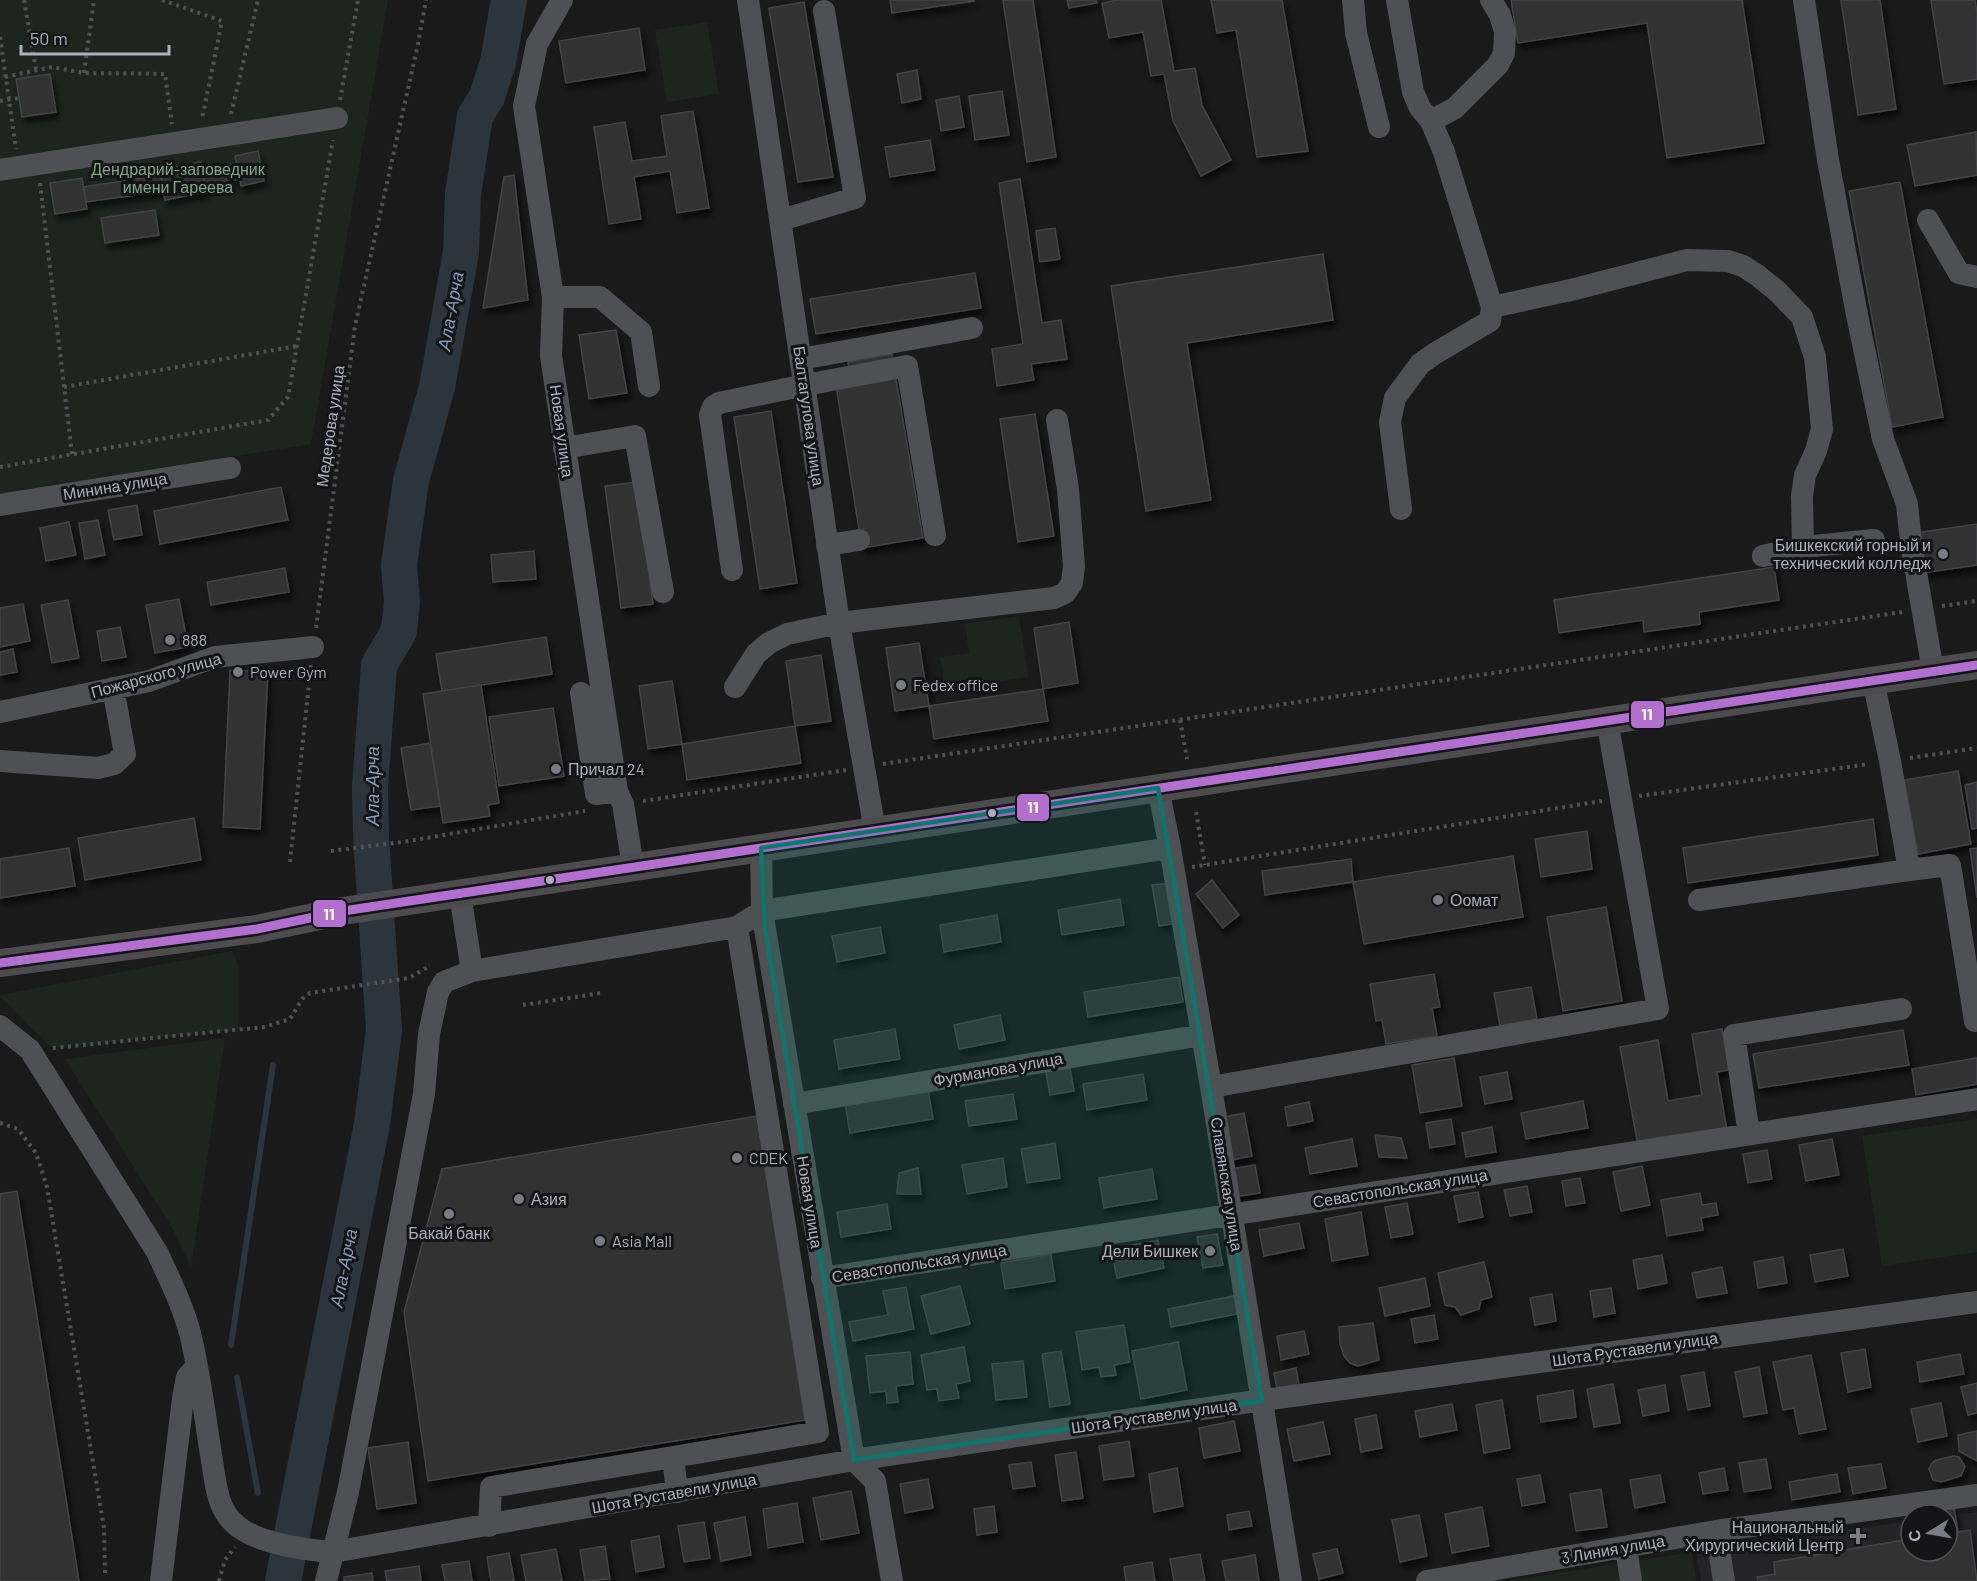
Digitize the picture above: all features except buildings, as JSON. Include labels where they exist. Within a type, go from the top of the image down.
[{"type":"main road","points":[[0,963],[257,929],[343,911],[1977,665]]},
{"type":"street","name":"Новая улица","points":[[562,0],[537,44],[524,106],[553,297],[551,356],[564,448],[633,867]]},
{"type":"street","name":"Балтагулова улица","points":[[748,0],[827,545],[875,831]]},
{"type":"street","points":[[1353,0],[1356,33],[1379,127]]},
{"type":"street","points":[[1397,0],[1413,92],[1420,108],[1431,121],[1457,190],[1492,307],[1490,321],[1420,364],[1395,398],[1390,422],[1401,509]]},
{"type":"street","points":[[1431,121],[1455,108],[1498,65],[1504,53],[1504,32],[1500,15],[1491,0]]},
{"type":"street","points":[[1804,0],[1828,160],[1857,315],[1883,439],[1907,504],[1911,543],[1933,671]]},
{"type":"street","points":[[781,220],[855,198],[824,11]]},
{"type":"street","points":[[19,167],[337,118]]},
{"type":"street","points":[[1928,220],[1959,273],[1977,277]]},
{"type":"street","points":[[1492,307],[1571,290],[1687,260],[1728,261],[1743,266],[1771,286],[1802,317],[1815,357],[1820,397],[1822,429],[1806,475],[1802,496],[1803,547]]},
{"type":"street","points":[[553,297],[600,297],[641,332],[649,386]]},
{"type":"street","points":[[801,359],[972,328]]},
{"type":"street","points":[[732,570],[710,415],[713,407],[719,403],[907,366],[935,535]]},
{"type":"street","points":[[735,687],[756,654],[777,638],[839,623],[1054,598],[1065,593],[1072,583],[1074,566],[1068,489],[1057,420]]},
{"type":"street","points":[[564,448],[635,436],[663,592]]},
{"type":"street","name":"Минина улица","points":[[0,504],[230,468]]},
{"type":"street","points":[[827,545],[859,540]]},
{"type":"street","points":[[1763,556],[1803,547],[1874,540]]},
{"type":"street","name":"Пожарского улица","points":[[0,712],[149,681],[215,657],[313,647]]},
{"type":"street","points":[[1873,680],[1909,870]]},
{"type":"street","points":[[0,761],[98,768],[114,764],[125,754],[113,688]]},
{"type":"street","points":[[581,693],[596,794],[620,798]]},
{"type":"street","points":[[1211,1088],[1658,1010],[1607,720]]},
{"type":"street","name":"Славянская улица","points":[[1158,789],[1211,1088],[1291,1581]]},
{"type":"street","name":"Новая улица","points":[[761,848],[762,911],[854,1460]]},
{"type":"street","points":[[326,1581],[325,1551],[348,1492],[424,1094],[433,1008],[444,982],[472,971],[737,927],[762,911],[1170,848]]},
{"type":"street","points":[[1699,900],[1950,865],[1975,1021]]},
{"type":"street","points":[[460,894],[472,971]]},
{"type":"street","points":[[489,1526],[491,1487],[818,1432],[737,927]]},
{"type":"street","points":[[1749,1134],[1734,1035],[1901,1009]]},
{"type":"street","points":[[0,1026],[30,1050],[157,1252],[173,1286],[187,1323],[220,1503],[226,1515],[235,1525],[255,1536],[325,1551]]},
{"type":"street","name":"Фурманова улица","points":[[794,1104],[1202,1035]]},
{"type":"street","name":"Севастопольская улица","points":[[822,1278],[1977,1099]]},
{"type":"street","name":"Шота Руставели улица","points":[[325,1551],[489,1526],[854,1460],[1977,1302]]},
{"type":"street","points":[[161,1581],[183,1398],[187,1377],[196,1367]]},
{"type":"street","points":[[673,1457],[677,1492]]},
{"type":"street","points":[[854,1460],[875,1481],[892,1581]]},
{"type":"street","name":"3 Линия улица","points":[[1427,1581],[1466,1578],[1716,1532],[1977,1495]]},
{"type":"street","points":[[1716,1532],[1724,1581]]},
{"type":"street","points":[[1626,1547],[1631,1581]]},
{"type":"path","points":[[24,0],[36,70]]},
{"type":"path","points":[[84,73],[94,0]]},
{"type":"path","points":[[162,0],[222,21],[198,140]]},
{"type":"path","points":[[226,135],[258,0]]},
{"type":"path","points":[[0,467],[267,420],[288,397],[358,0]]},
{"type":"path","name":"Медерова улица","points":[[290,861],[313,647],[355,326],[426,0]]},
{"type":"path","points":[[0,37],[19,167],[64,387],[72,454]]},
{"type":"path","points":[[5,77],[52,67],[84,73],[165,74],[175,144]]},
{"type":"path","points":[[0,101],[19,98]]},
{"type":"path","points":[[64,387],[297,346]]},
{"type":"path","points":[[620,798],[864,767],[1977,601]]},
{"type":"path","points":[[1180,720],[1187,759]]},
{"type":"path","points":[[1189,867],[1621,798],[1977,748]]},
{"type":"path","points":[[331,851],[402,842],[588,810]]},
{"type":"path","points":[[1196,812],[1205,865]]},
{"type":"path","points":[[52,1048],[264,1027],[290,1020],[302,999],[310,993],[409,978]]},
{"type":"path","points":[[523,1005],[601,993]]},
{"type":"path","points":[[0,1123],[18,1129],[36,1153],[47,1187],[104,1528],[105,1573]]},
{"type":"path","points":[[219,1581],[225,1560],[255,1536]]},
{"type":"highlighted area","points":[[1158,788],[1262,1401],[854,1460],[765,929],[761,848]]},
{"type":"shaded area","name":"Национальный Хирургический Центр","points":[[1977,1512],[1977,1581],[1701,1581],[1696,1551],[1899,1523],[1899,1563],[1959,1563],[1959,1514]]},
{"type":"green space","name":"Дендрарий-заповедник имени Гареева","points":[[0,0],[388,0],[311,444],[0,494]]},
{"type":"green space","points":[[707,22],[719,94],[667,102],[655,30]]},
{"type":"green space","points":[[1019,616],[1028,677],[945,689],[940,657],[969,653],[965,624]]},
{"type":"green space","points":[[232,951],[238,964],[238,1030],[52,1048],[0,997],[0,995]]},
{"type":"green space","points":[[225,1038],[191,1267],[173,1229],[65,1059]]},
{"type":"green space","points":[[1977,1119],[1977,1252],[1882,1266],[1862,1136]]},
{"type":"green space","points":[[1692,1552],[1696,1581],[1506,1581]]},
{"type":"waterway","name":"Ала-Арча","points":[[283,1581],[372,1124],[384,1030],[371,838],[370,787],[379,665],[399,631],[402,602],[399,565],[411,481],[437,387],[461,252],[463,194],[475,116],[487,97],[498,62],[509,0]]},
{"type":"waterway","points":[[231,1345],[273,1065]]},
{"type":"waterway","points":[[237,1377],[258,1493]]},
{"type":"transit line","name":"11","points":[[0,963],[257,929],[343,911],[1977,665]]},
{"type":"place","name":"Бишкекский горный и технический колледж","points":[[1943,554]]},
{"type":"place","name":"888","points":[[170,640]]},
{"type":"place","name":"Power Gym","points":[[238,672]]},
{"type":"place","name":"Fedex office","points":[[901,685]]},
{"type":"place","name":"Причал 24","points":[[556,769]]},
{"type":"place","name":"Оомат","points":[[1438,900]]},
{"type":"place","name":"CDEK","points":[[737,1158]]},
{"type":"place","name":"Азия","points":[[519,1199]]},
{"type":"place","name":"Бакай банк","points":[[449,1214]]},
{"type":"place","name":"Asia Mall","points":[[600,1241]]},
{"type":"place","name":"Дели Бишкек","points":[[1210,1251]]},
{"type":"place","name":"Национальный Хирургический Центр","points":[[1858,1536]]}]
